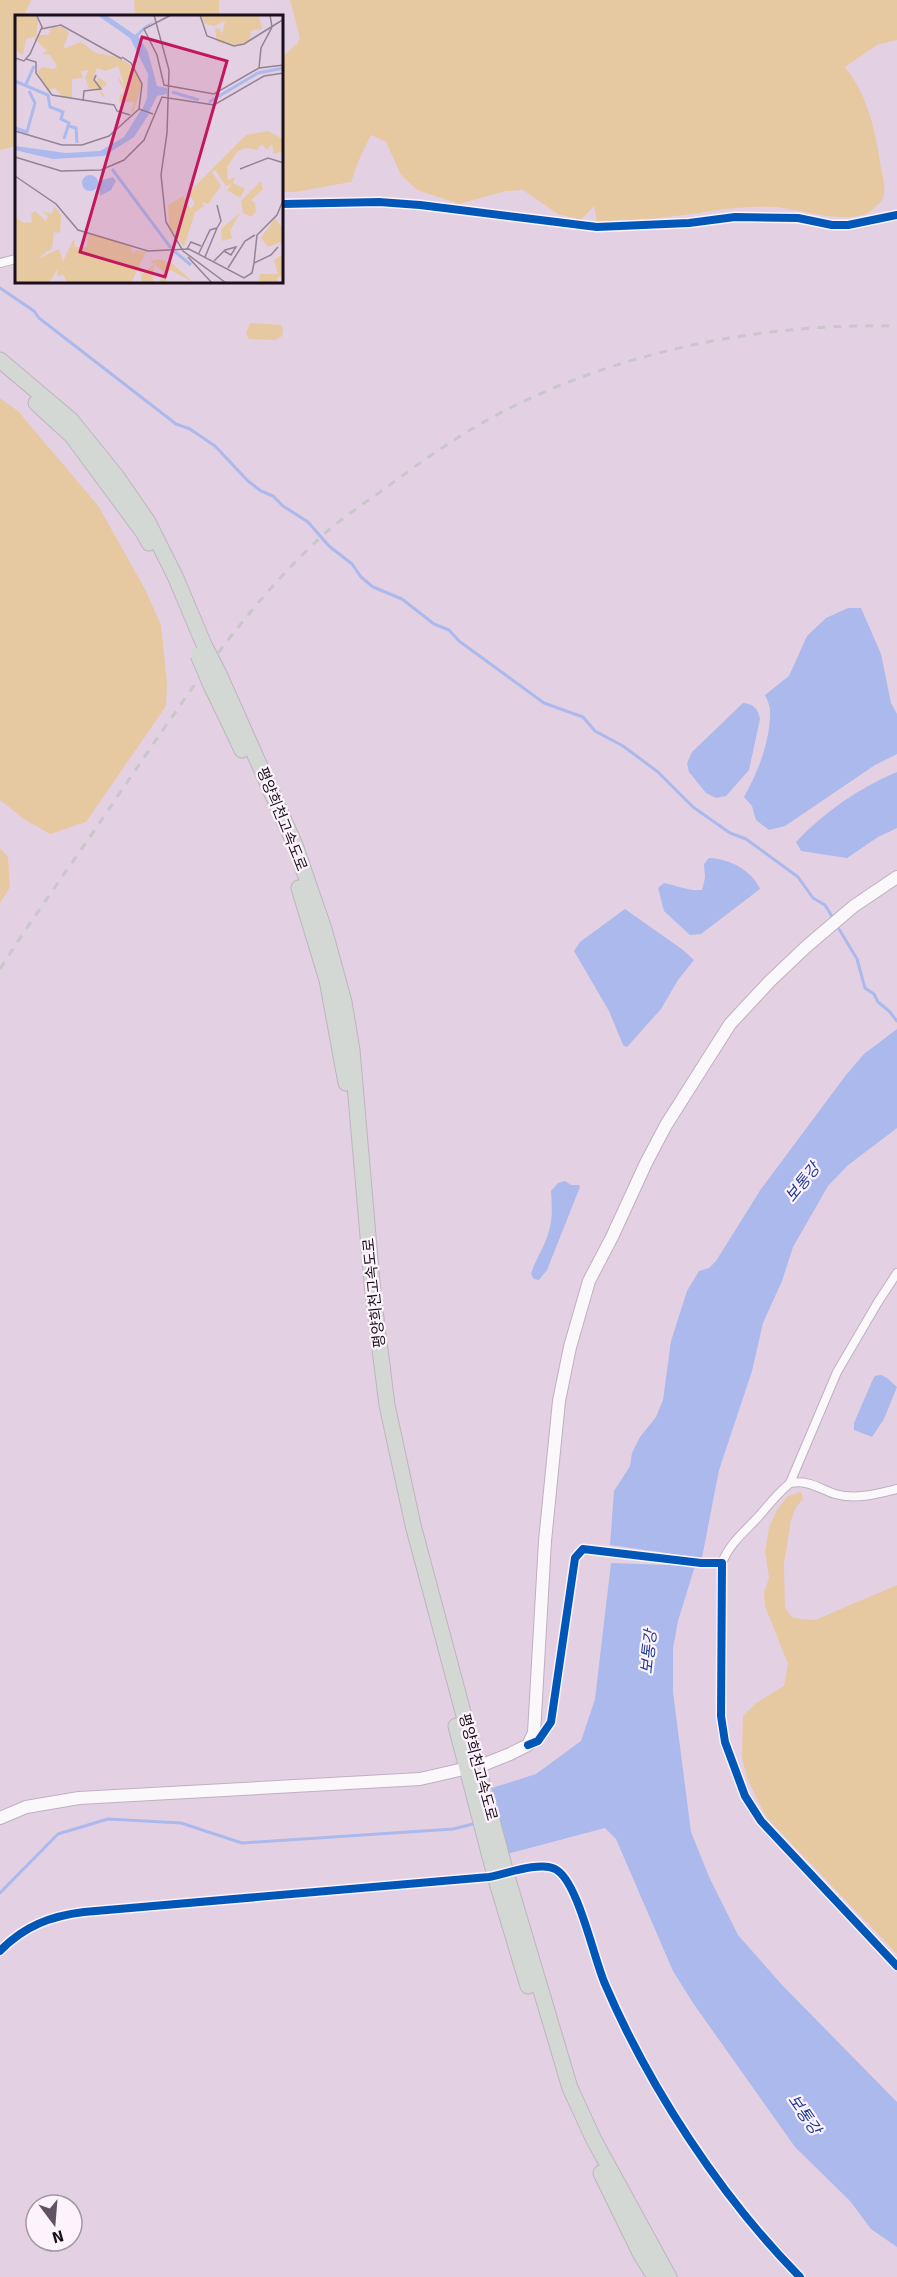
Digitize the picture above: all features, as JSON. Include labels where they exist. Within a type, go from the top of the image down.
[{"type":"highway","name":"평양희천고속도로","points":[[0,360],[71,420],[117,477],[148,522],[175,576],[202,651]]},
{"type":"highway","name":"평양희천고속도로","points":[[0,372],[72,436],[143,532],[215,678],[289,857],[327,980],[341,1050],[378,1412],[401,1515],[473,1772],[542,2033],[563,2094],[580,2133],[641,2255],[655,2277]]},
{"type":"highway","name":"평양희천고속도로","points":[[500,1872],[570,2088],[594,2140],[669,2277]]},
{"type":"main road","points":[[0,1818],[26,1807],[79,1798],[420,1779],[473,1772],[528,1745],[534,1733],[545,1541],[559,1401],[570,1347],[589,1281],[651,1153],[730,1024],[807,946],[854,906],[897,877]]},
{"type":"street","points":[[284,204],[379,202],[420,205],[597,227],[689,223],[735,217],[798,218],[832,225],[848,225],[897,215]]},
{"type":"street","points":[[0,263],[15,259]]},
{"type":"street","points":[[897,1273],[837,1372],[790,1483],[734,1541],[722,1563],[721,1716],[725,1742],[745,1796],[761,1821],[897,1966]]},
{"type":"street","points":[[790,1483],[801,1481],[836,1494],[853,1497],[897,1489]]},
{"type":"street","points":[[528,1745],[538,1741],[551,1722],[575,1558],[583,1548],[701,1563],[722,1563]]},
{"type":"street","points":[[0,1951],[10,1940],[36,1924],[68,1914],[500,1872],[555,1869],[563,1876],[574,1894],[604,1982],[642,2063],[695,2146],[740,2208],[800,2277]]},
{"type":"shaded area","points":[[0,0],[31,0],[24,15],[15,15],[15,146],[0,150]]},
{"type":"shaded area","points":[[134,0],[219,0],[219,15],[135,15]]},
{"type":"shaded area","points":[[290,0],[897,0],[897,40],[877,45],[845,67],[860,90],[870,115],[884,180],[883,196],[872,210],[863,215],[851,217],[825,216],[785,208],[749,207],[646,219],[597,221],[594,206],[581,220],[558,214],[523,190],[506,191],[459,204],[417,190],[401,175],[386,142],[371,135],[351,182],[284,192],[284,55],[297,44],[300,38]]},
{"type":"shaded area","points":[[250,323],[281,325],[282,336],[276,340],[249,339],[246,333]]},
{"type":"shaded area","points":[[0,398],[18,411],[99,507],[146,591],[161,625],[167,683],[166,706],[86,822],[50,834],[24,819],[0,800]]},
{"type":"shaded area","points":[[0,848],[8,857],[10,887],[0,903]]},
{"type":"shaded area","points":[[801,1492],[803,1499],[796,1507],[791,1520],[784,1564],[785,1608],[793,1618],[815,1620],[897,1585],[897,1954],[766,1817],[747,1778],[742,1757],[743,1716],[756,1703],[784,1686],[788,1664],[765,1606],[764,1592],[769,1578],[765,1552],[769,1528],[777,1510],[788,1496]]},
{"type":"water","points":[[848,608],[861,608],[881,654],[891,703],[897,714],[897,754],[875,765],[785,826],[769,830],[756,820],[752,806],[744,797],[758,767],[768,735],[770,711],[765,695],[789,676],[807,636],[826,618]]},
{"type":"water","points":[[743,703],[755,708],[760,719],[749,770],[726,796],[716,798],[706,793],[689,772],[687,763],[692,752]]},
{"type":"water","points":[[897,772],[897,828],[878,837],[847,858],[801,851],[796,842],[830,811],[869,785]]},
{"type":"water","points":[[709,858],[724,860],[739,866],[751,876],[760,889],[701,934],[690,935],[664,911],[658,888],[664,883],[702,890],[705,878],[704,864]]},
{"type":"water","points":[[625,909],[694,960],[678,980],[661,1009],[627,1047],[623,1045],[609,1011],[574,951],[580,942]]},
{"type":"water","name":"보통강","points":[[897,1029],[897,1128],[847,1166],[828,1186],[793,1247],[782,1281],[763,1323],[752,1371],[719,1470],[702,1558],[610,1545],[614,1491],[630,1466],[632,1453],[640,1437],[656,1417],[663,1400],[671,1341],[687,1291],[699,1271],[709,1268],[716,1261],[761,1189],[846,1075],[864,1054]]},
{"type":"water","points":[[565,1181],[580,1187],[547,1270],[539,1280],[534,1279],[531,1274],[551,1223],[551,1191],[558,1183]]},
{"type":"water","points":[[881,1375],[897,1387],[884,1419],[872,1437],[854,1430],[854,1423],[873,1379]]},
{"type":"water","name":"보통강","points":[[611,1563],[695,1566],[678,1621],[673,1648],[673,1692],[691,1832],[710,1879],[738,1935],[783,1986],[897,2102],[897,2247],[871,2229],[850,2201],[795,2147],[693,2003],[673,1971],[616,1839],[605,1828],[507,1854],[492,1788],[536,1774],[581,1741],[595,1699]]},
{"type":"waterway","points":[[0,288],[34,311],[39,318],[176,424],[190,429],[215,446],[248,481],[308,522],[329,546],[352,564],[361,577],[373,587],[402,599],[434,624],[449,630],[459,641],[544,703],[583,717],[595,731],[623,746],[658,772],[693,807],[730,833],[746,839],[798,877],[813,898],[825,905],[833,918]]},
{"type":"waterway","points":[[836,924],[857,959],[865,988],[874,994],[878,1002],[897,1021]]},
{"type":"waterway","points":[[0,1893],[58,1834],[108,1819],[181,1823],[242,1843],[453,1829],[477,1823]]},
{"type":"railway","points":[[0,969],[165,726],[238,627],[264,596],[321,537],[416,466],[462,435],[510,408],[555,387],[650,355],[748,335],[798,329],[897,326]]},
{"type":"cycle path","points":[[284,204],[379,202],[420,205],[597,227],[689,223],[735,217],[798,218],[832,225],[848,225],[897,215]]},
{"type":"cycle path","points":[[528,1745],[538,1741],[551,1722],[575,1558],[583,1549],[701,1563],[722,1563],[721,1716],[725,1742],[745,1796],[761,1821],[897,1966]]},
{"type":"cycle path","points":[[0,1951],[28,1929],[60,1916],[84,1912],[489,1877],[541,1866],[555,1869],[571,1888],[605,1984],[665,2101],[689,2139],[742,2212],[800,2277]]}]
